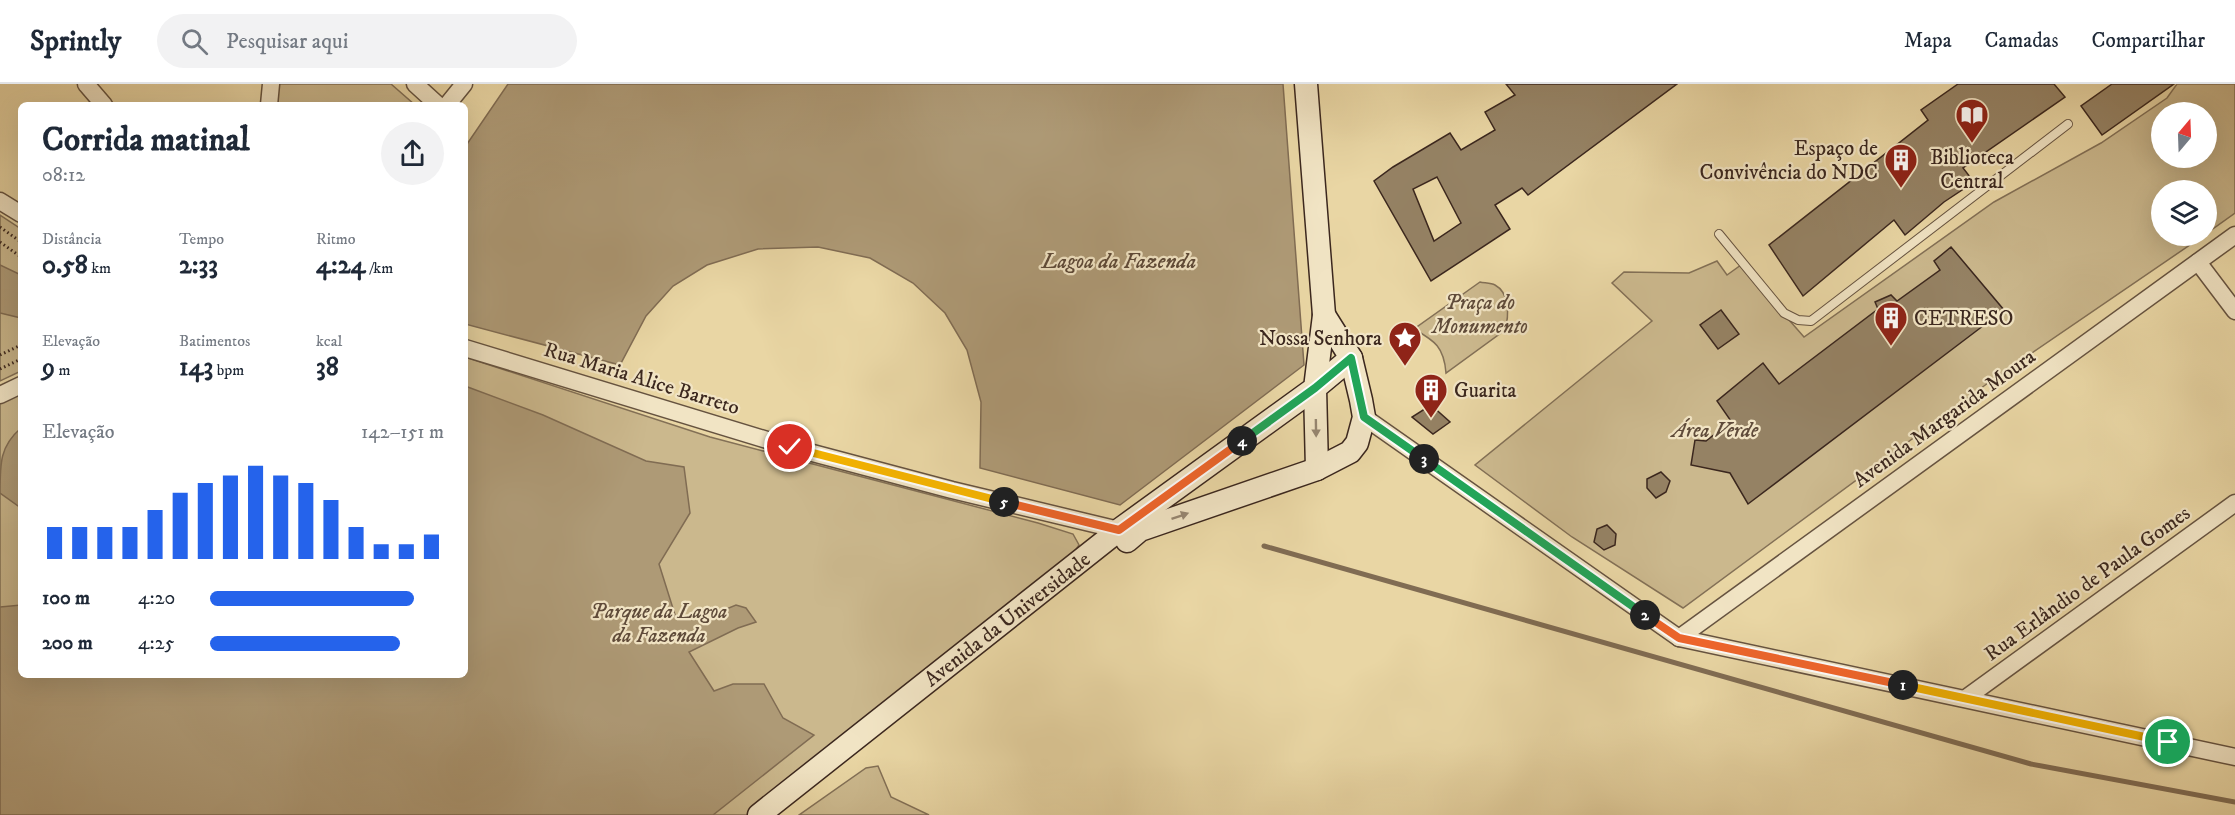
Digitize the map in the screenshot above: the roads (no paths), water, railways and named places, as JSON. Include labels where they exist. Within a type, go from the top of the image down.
[{"type":"main road","points":[[1306,84],[1324,315],[1315,388],[1317,469]]},
{"type":"main road","name":"Avenida da Universidade","points":[[783,815],[1140,530],[1317,469],[1350,452],[1357,443],[1364,417],[1351,358],[1324,315]]},
{"type":"main road","name":"Avenida da Universidade","points":[[759,815],[1119,530],[1315,388],[1351,358]]},
{"type":"street","points":[[86,84],[101,102]]},
{"type":"street","points":[[269,102],[271,84]]},
{"type":"street","points":[[415,84],[435,102]]},
{"type":"street","points":[[449,102],[464,84]]},
{"type":"street","points":[[0,201],[18,212]]},
{"type":"street","name":"Avenida Margarida Moura","points":[[1679,638],[2235,235]]},
{"type":"street","points":[[2198,262],[2235,311]]},
{"type":"street","name":"Rua Maria Alice Barreto","points":[[468,349],[790,447],[952,490],[1119,530]]},
{"type":"street","points":[[0,395],[18,386]]},
{"type":"street","points":[[1364,417],[1679,638],[2235,757]]},
{"type":"street","name":"Rua Erlândio de Paula Gomes","points":[[1966,698],[2235,504]]},
{"type":"lane","points":[[1719,234],[1784,313],[1798,320],[1811,321],[2068,124]]},
{"type":"water","name":"Lagoa da Fazenda","points":[[508,84],[1283,84],[1304,365],[1120,505],[980,468],[981,402],[967,350],[945,313],[913,283],[870,258],[818,247],[758,249],[707,265],[673,286],[646,316],[620,365],[468,325],[468,143]]},
{"type":"water","points":[[0,265],[18,274],[18,317],[0,313]]},
{"type":"water","name":"Parque da Lagoa da Fazenda","points":[[468,387],[543,415],[646,461],[684,467],[690,513],[659,564],[676,618],[707,617],[736,605],[746,608],[756,622],[738,628],[689,652],[714,691],[733,684],[764,684],[783,718],[814,735],[713,815],[0,815],[0,607],[18,605],[18,678],[468,678]]},
{"type":"water","points":[[18,431],[18,506],[0,493],[3,456]]},
{"type":"waterway","points":[[1264,546],[2031,764],[2235,802]]},
{"type":"place","name":"Biblioteca Central","points":[[1972,144]]},
{"type":"place","name":"Espaço de Convivência do NDC","points":[[1901,189]]},
{"type":"place","name":"CETRESO","points":[[1891,347]]},
{"type":"place","name":"Nossa Senhora","points":[[1405,367]]},
{"type":"place","name":"Guarita","points":[[1431,419]]},
{"type":"park label","name":"Praça do Monumento","points":[[1480,314]]},
{"type":"park label","name":"Área Verde","points":[[1715,430]]}]
